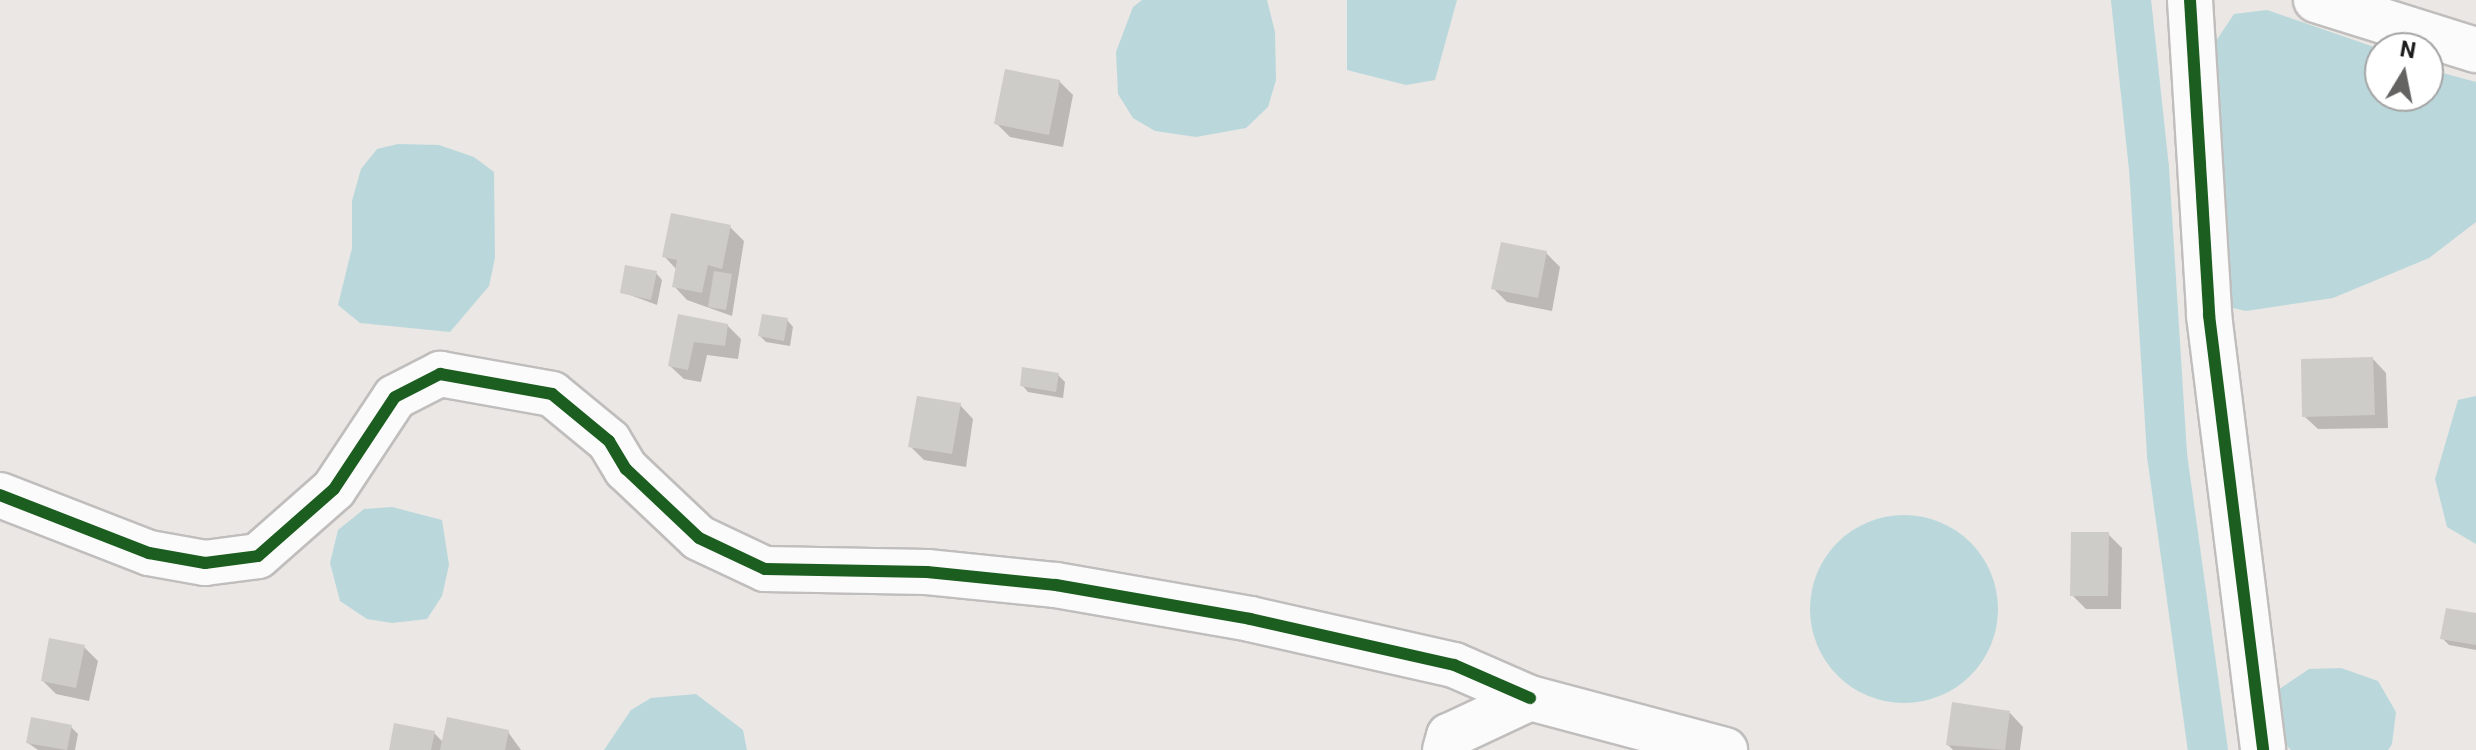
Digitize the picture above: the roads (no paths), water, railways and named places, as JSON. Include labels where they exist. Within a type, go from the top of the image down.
[{"type":"street","points":[[2190,0],[2209,315],[2263,750]]},
{"type":"street","points":[[2316,0],[2476,50]]},
{"type":"street","points":[[0,495],[149,553],[205,563],[258,556],[334,489],[395,397],[440,374],[552,394],[609,441],[626,469],[699,538],[765,569],[927,572],[1056,585],[1250,619],[1454,665],[1530,698],[1725,750]]},
{"type":"street","points":[[1445,750],[1449,736],[1530,698]]},
{"type":"water","points":[[1142,0],[1267,0],[1275,32],[1276,80],[1268,107],[1246,128],[1196,137],[1155,131],[1133,118],[1118,94],[1116,52],[1133,7]]},
{"type":"water","points":[[1347,0],[1457,0],[1435,80],[1406,85],[1347,70]]},
{"type":"water","points":[[2267,10],[2364,43],[2364,112],[2444,112],[2444,73],[2476,82],[2476,222],[2429,258],[2333,298],[2246,311],[2224,306],[2214,44],[2234,14]]},
{"type":"water","points":[[398,144],[439,145],[474,157],[494,172],[495,258],[489,286],[450,332],[360,323],[338,305],[352,248],[352,201],[361,169],[377,149]]},
{"type":"water","points":[[2476,396],[2476,544],[2447,527],[2435,479],[2458,400]]},
{"type":"water","points":[[392,507],[442,520],[449,565],[442,596],[427,619],[392,623],[367,619],[340,601],[330,563],[338,530],[364,509]]},
{"type":"water","points":[[1904,515],[1940,522],[1971,542],[1991,573],[1998,609],[1991,645],[1971,676],[1940,696],[1904,703],[1868,696],[1837,676],[1817,645],[1810,609],[1817,573],[1837,542],[1868,522]]},
{"type":"water","points":[[2341,668],[2378,681],[2396,712],[2392,744],[2388,750],[2291,750],[2281,740],[2278,690],[2309,669]]},
{"type":"water","points":[[696,694],[743,730],[747,750],[604,750],[631,710],[651,698]]},
{"type":"waterway","points":[[2131,0],[2149,168],[2167,455],[2208,750]]}]
